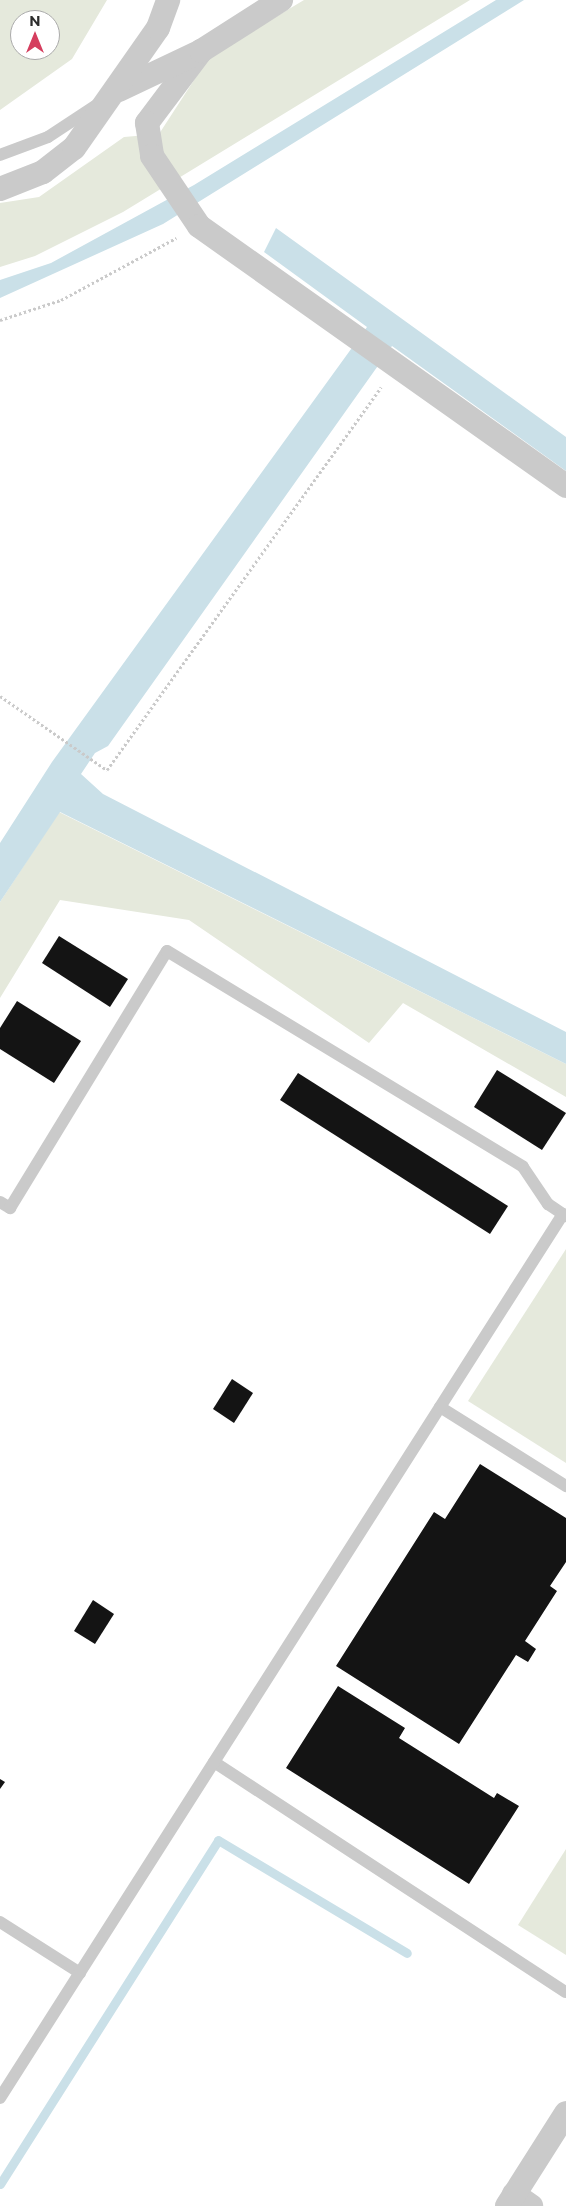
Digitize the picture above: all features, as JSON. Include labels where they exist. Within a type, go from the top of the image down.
[{"type":"street","points":[[0,189],[43,172],[74,148],[119,90],[158,28],[168,0]]},
{"type":"street","points":[[119,90],[200,51],[281,0]]},
{"type":"street","points":[[200,51],[147,123],[152,156],[199,226],[397,364],[566,486]]},
{"type":"street","points":[[517,2202],[566,2113]]},
{"type":"lane","points":[[0,155],[48,137],[119,90]]},
{"type":"lane","points":[[0,1202],[10,1208],[167,951],[522,1167],[548,1204],[565,1215],[440,1407],[0,2098]]},
{"type":"lane","points":[[440,1407],[566,1486]]},
{"type":"lane","points":[[214,1762],[566,1992]]},
{"type":"lane","points":[[0,1922],[80,1973]]},
{"type":"path","points":[[0,320],[61,300],[199,226]]},
{"type":"path","points":[[0,696],[107,770],[397,364]]},
{"type":"shaded area","points":[[0,0],[107,0],[72,59],[0,110]]},
{"type":"shaded area","points":[[304,0],[470,0],[123,212],[35,256],[0,267],[0,203],[39,197],[124,137],[159,134],[209,57]]},
{"type":"shaded area","points":[[59,812],[566,1064],[566,1097],[403,1003],[369,1043],[189,920],[60,900],[0,998],[0,902]]},
{"type":"shaded area","points":[[566,1249],[566,1463],[468,1401]]},
{"type":"shaded area","points":[[566,1849],[566,1955],[518,1925]]},
{"type":"water","points":[[496,0],[524,0],[163,224],[0,298],[0,280],[51,263],[194,185]]},
{"type":"water","points":[[276,228],[566,437],[566,471],[392,346],[108,746],[95,753],[81,774],[103,794],[566,1032],[566,1064],[60,812],[0,902],[0,843],[52,762],[367,327],[264,252]]},
{"type":"building","points":[[59,936],[128,979],[110,1007],[42,963]]},
{"type":"building","points":[[17,1001],[81,1041],[54,1083],[0,1049],[0,1028]]},
{"type":"building","points":[[497,1070],[566,1113],[542,1150],[474,1107]]},
{"type":"building","points":[[298,1073],[508,1206],[490,1234],[280,1100]]},
{"type":"building","points":[[232,1379],[253,1393],[234,1423],[213,1409]]},
{"type":"building","points":[[480,1464],[566,1518],[566,1562],[550,1586],[557,1591],[525,1641],[536,1649],[528,1662],[516,1655],[459,1744],[336,1666],[434,1512],[445,1519]]},
{"type":"building","points":[[93,1600],[114,1614],[95,1644],[74,1631]]},
{"type":"building","points":[[338,1686],[405,1728],[399,1738],[494,1798],[497,1793],[519,1806],[469,1884],[286,1768]]},
{"type":"building","points":[[0,1779],[5,1782],[0,1789]]},
{"type":"waterway","points":[[0,2184],[218,1840],[407,1953]]}]
